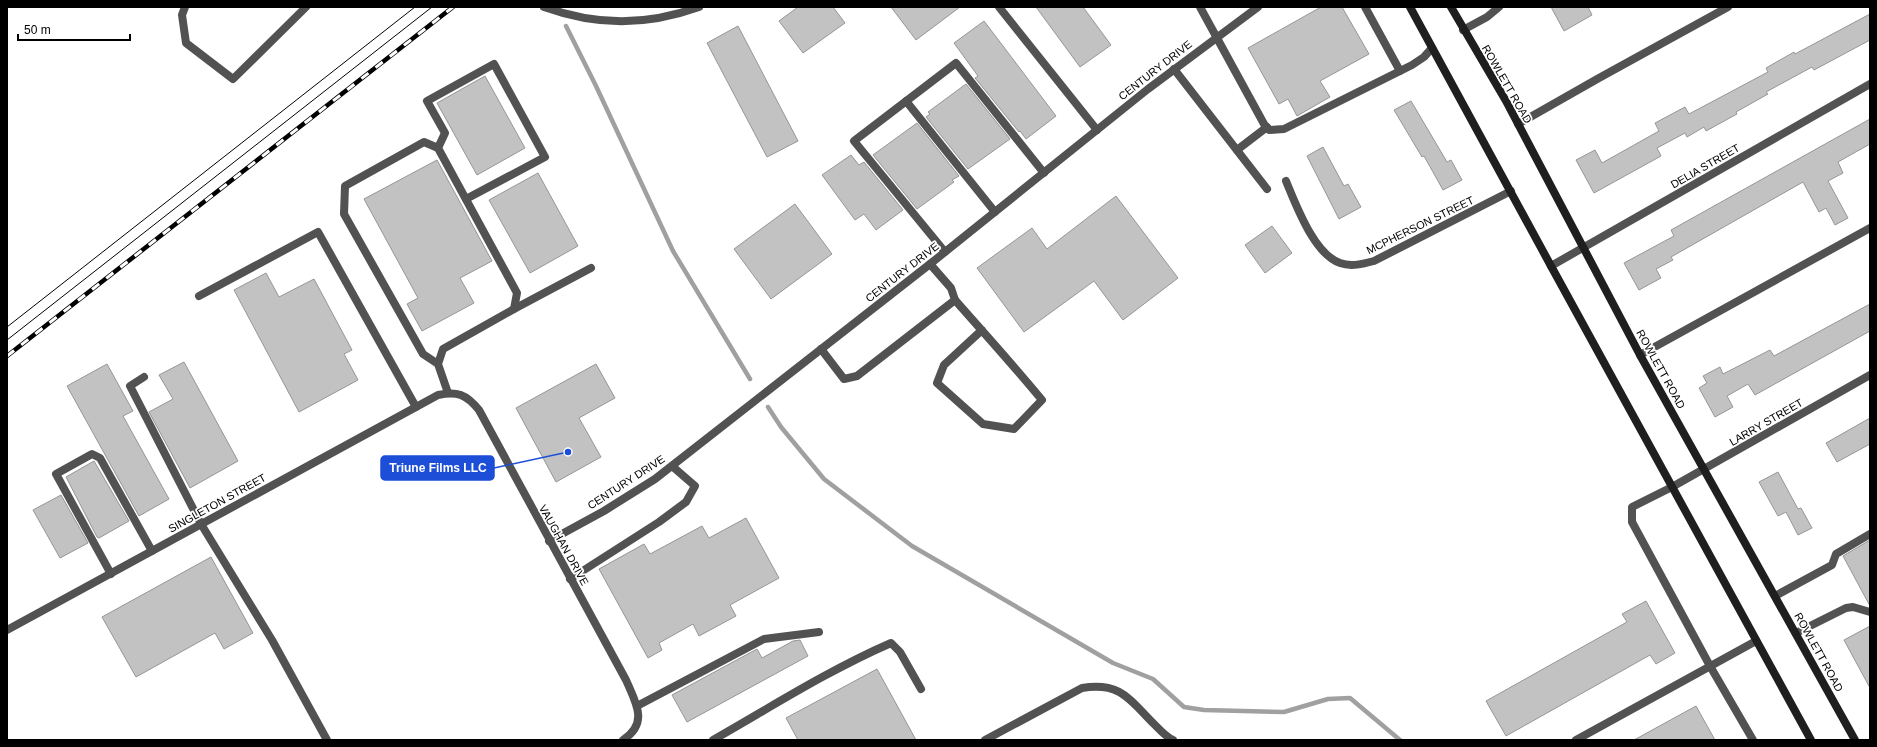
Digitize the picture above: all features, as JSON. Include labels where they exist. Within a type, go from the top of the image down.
[{"type":"main road","points":[[1410,7],[1511,191],[1550,266],[1811,740]]},
{"type":"main road","name":"ROWLETT ROAD","points":[[1451,7],[1518,124],[1640,355],[1855,740]]},
{"type":"street","points":[[185,7],[182,15],[186,43],[233,79],[306,7]]},
{"type":"street","points":[[544,7],[593,20],[638,21],[659,19],[700,7]]},
{"type":"street","points":[[999,7],[1097,130]]},
{"type":"street","points":[[1200,7],[1269,130],[1284,129],[1400,71],[1424,57],[1432,48]]},
{"type":"street","name":"CENTURY DRIVE","points":[[549,541],[604,511],[655,479],[930,264],[1174,69],[1258,7]]},
{"type":"street","points":[[1365,7],[1400,71]]},
{"type":"street","points":[[1463,30],[1487,17],[1499,7]]},
{"type":"street","points":[[1518,124],[1728,7]]},
{"type":"street","points":[[945,252],[854,141],[956,63],[1044,173]]},
{"type":"street","points":[[438,148],[445,132],[427,101],[494,64],[545,157],[466,199]]},
{"type":"street","points":[[1174,69],[1267,189]]},
{"type":"street","name":"DELIA STREET","points":[[1550,266],[1870,84]]},
{"type":"street","points":[[906,101],[995,212]]},
{"type":"street","points":[[1237,150],[1267,127]]},
{"type":"street","points":[[448,393],[438,364],[423,354],[344,214],[345,186],[424,142],[438,148],[517,293],[514,309]]},
{"type":"street","name":"MCPHERSON STREET","points":[[1286,181],[1313,238],[1323,251],[1339,263],[1350,265],[1374,261],[1511,191]]},
{"type":"street","points":[[1640,355],[1870,228]]},
{"type":"street","points":[[199,296],[318,232],[416,407]]},
{"type":"street","points":[[930,264],[951,288],[955,300],[982,330],[1042,400],[1014,429],[983,424],[937,383],[944,365],[982,330]]},
{"type":"street","points":[[438,364],[443,349],[591,268]]},
{"type":"street","points":[[821,349],[844,379],[857,376],[955,300]]},
{"type":"street","name":"LARRY STREET","points":[[1710,666],[1632,522],[1632,507],[1705,469],[1870,375]]},
{"type":"street","points":[[144,377],[130,386],[201,524],[272,640],[327,740]]},
{"type":"street","name":"VAUGHAN DRIVE","points":[[438,395],[448,393],[460,394],[471,400],[479,410],[626,680],[637,706],[637,727],[632,738]]},
{"type":"street","name":"SINGLETON STREET","points":[[7,630],[438,395]]},
{"type":"street","points":[[111,574],[59,482],[56,474],[62,470],[92,454],[100,458],[152,551]]},
{"type":"street","points":[[570,579],[659,522],[686,502],[695,486],[672,466]]},
{"type":"street","points":[[1775,596],[1832,565],[1836,554],[1870,534]]},
{"type":"street","points":[[1796,634],[1846,608],[1853,607],[1870,612]]},
{"type":"street","points":[[637,706],[764,639],[819,632]]},
{"type":"street","points":[[1576,740],[1756,641]]},
{"type":"street","points":[[713,740],[785,698],[869,652],[891,643],[900,652],[920,689]]},
{"type":"street","points":[[1710,666],[1753,740]]},
{"type":"street","points":[[985,740],[1082,688],[1098,686],[1111,688],[1129,698],[1158,728],[1173,740]]},
{"type":"street","points":[[623,740],[632,738]]},
{"type":"building","points":[[798,7],[833,7],[845,23],[803,53],[779,21]]},
{"type":"building","points":[[891,7],[960,7],[916,40]]},
{"type":"building","points":[[1036,7],[1083,7],[1111,45],[1080,67]]},
{"type":"building","points":[[1321,7],[1342,7],[1369,54],[1320,81],[1330,97],[1297,116],[1288,99],[1279,104],[1248,48]]},
{"type":"building","points":[[1551,7],[1588,7],[1592,15],[1564,31]]},
{"type":"building","points":[[1870,14],[1870,40],[1814,70],[1812,67],[1766,92],[1768,94],[1736,112],[1737,114],[1706,131],[1704,127],[1687,137],[1685,133],[1657,148],[1661,156],[1594,193],[1576,160],[1595,150],[1602,163],[1659,131],[1655,123],[1685,107],[1689,114],[1768,72],[1766,68],[1794,52],[1795,54]]},
{"type":"building","points":[[984,21],[1056,116],[1026,139],[975,78],[978,76],[954,43]]},
{"type":"building","points":[[738,26],[798,141],[767,157],[707,43]]},
{"type":"building","points":[[485,76],[525,148],[477,175],[437,103]]},
{"type":"building","points":[[966,84],[1010,139],[968,169],[926,117],[930,114],[928,112]]},
{"type":"building","points":[[1411,101],[1447,162],[1451,160],[1462,180],[1443,190],[1424,156],[1422,157],[1394,110]]},
{"type":"building","points":[[1870,119],[1870,144],[1838,162],[1843,173],[1828,181],[1848,218],[1835,225],[1826,208],[1819,212],[1803,182],[1671,257],[1673,260],[1656,269],[1661,278],[1639,290],[1624,263],[1674,236],[1671,230]]},
{"type":"building","points":[[917,123],[959,176],[952,180],[954,182],[917,209],[873,155]]},
{"type":"building","points":[[1323,147],[1344,186],[1348,184],[1361,207],[1339,219],[1307,156]]},
{"type":"building","points":[[851,155],[859,165],[864,162],[903,210],[876,230],[864,214],[855,220],[822,175]]},
{"type":"building","points":[[437,160],[492,261],[460,278],[474,303],[422,331],[407,304],[418,298],[364,199]]},
{"type":"building","points":[[538,173],[578,246],[530,273],[489,200]]},
{"type":"building","points":[[1116,196],[1178,278],[1123,320],[1094,281],[1024,332],[977,268],[1032,228],[1047,249]]},
{"type":"building","points":[[795,204],[832,254],[771,299],[734,249]]},
{"type":"building","points":[[1272,226],[1292,253],[1265,273],[1245,245]]},
{"type":"building","points":[[266,273],[279,297],[314,279],[352,350],[344,354],[358,380],[299,412],[234,290]]},
{"type":"building","points":[[1870,304],[1870,331],[1755,395],[1748,384],[1727,396],[1733,407],[1715,417],[1699,388],[1707,383],[1703,376],[1720,367],[1723,374],[1770,350],[1774,356]]},
{"type":"building","points":[[184,362],[238,461],[190,488],[149,412],[173,399],[159,375]]},
{"type":"building","points":[[107,364],[133,411],[123,416],[169,499],[139,516],[67,386]]},
{"type":"building","points":[[596,364],[615,398],[579,418],[601,457],[556,482],[516,408]]},
{"type":"building","points":[[1870,418],[1870,444],[1837,462],[1826,443]]},
{"type":"building","points":[[94,461],[129,521],[99,538],[97,537],[66,477]]},
{"type":"building","points":[[1778,472],[1798,509],[1801,508],[1812,528],[1798,535],[1786,512],[1778,516],[1759,482]]},
{"type":"building","points":[[61,495],[88,543],[60,558],[33,510]]},
{"type":"building","points":[[746,518],[779,578],[730,605],[736,616],[699,636],[693,624],[659,643],[662,650],[648,658],[599,569],[644,544],[650,554],[702,526],[709,538]]},
{"type":"building","points":[[1870,540],[1870,606],[1843,556]]},
{"type":"building","points":[[211,557],[253,633],[224,649],[215,633],[136,677],[102,617]]},
{"type":"building","points":[[1646,601],[1675,653],[1656,664],[1650,655],[1506,736],[1486,701],[1627,622],[1622,614]]},
{"type":"building","points":[[1870,626],[1870,688],[1844,640]]},
{"type":"building","points":[[800,640],[808,656],[687,722],[672,695],[757,649],[762,658],[793,641]]},
{"type":"building","points":[[877,669],[916,740],[798,740],[786,718]]},
{"type":"building","points":[[1696,706],[1715,740],[1634,740]]},
{"type":"waterway","points":[[566,26],[596,86],[673,251],[750,379]]},
{"type":"waterway","points":[[768,407],[781,427],[824,479],[912,546],[1113,663],[1153,679],[1184,707],[1204,710],[1284,712],[1328,699],[1350,698],[1400,740]]},
{"type":"tram line","points":[[7,327],[415,7]]},
{"type":"tram line","points":[[7,340],[432,7]]},
{"type":"railway","points":[[7,356],[453,7]]},
{"type":"place","name":"Triune Films LLC","points":[[568,452]]}]
